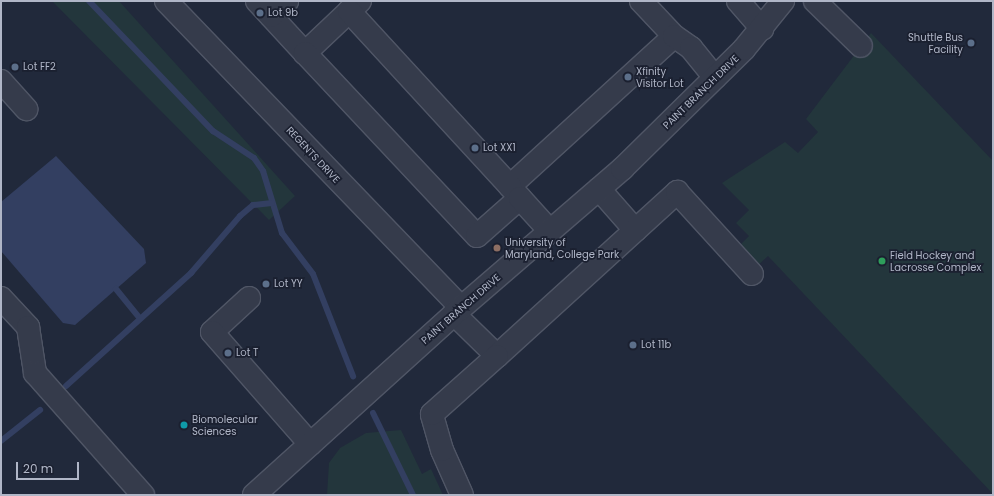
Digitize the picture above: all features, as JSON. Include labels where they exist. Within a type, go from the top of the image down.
[{"type":"street","name":"REGENTS DRIVE","points":[[166,1],[457,311],[497,356]]},
{"type":"street","points":[[287,1],[264,9],[477,236],[515,192],[674,36]]},
{"type":"street","points":[[641,1],[674,36],[692,48],[715,78]]},
{"type":"street","points":[[738,1],[762,30]]},
{"type":"street","name":"PAINT BRANCH DRIVE","points":[[254,495],[457,311],[599,189],[715,78],[762,30],[783,1]]},
{"type":"street","points":[[814,1],[861,46]]},
{"type":"street","points":[[306,53],[355,6],[550,231]]},
{"type":"street","points":[[1,82],[26,109]]},
{"type":"street","points":[[599,189],[635,230]]},
{"type":"street","points":[[462,495],[442,450],[432,414],[677,192],[752,274]]},
{"type":"street","points":[[1,298],[28,326],[36,373],[143,495]]},
{"type":"street","points":[[249,298],[212,332],[310,444]]},
{"type":"shaded area","points":[[52,1],[119,1],[295,196],[269,220]]},
{"type":"shaded area","name":"Field Hockey and Lacrosse Complex","points":[[871,33],[993,161],[993,494],[768,256],[757,266],[738,247],[749,236],[736,223],[749,210],[722,183],[785,142],[798,153],[818,132],[806,119]]},
{"type":"shaded area","points":[[401,430],[422,474],[431,469],[443,495],[327,495],[329,463],[340,448],[366,433]]},
{"type":"water","points":[[56,156],[144,249],[146,263],[75,325],[63,323],[1,251],[1,202]]},
{"type":"waterway","points":[[89,1],[213,131],[254,158],[263,171],[282,233],[313,274],[353,376]]},
{"type":"waterway","points":[[66,386],[191,273],[240,216],[253,205],[272,203]]},
{"type":"waterway","points":[[116,289],[139,317]]},
{"type":"waterway","points":[[1,441],[40,410]]},
{"type":"waterway","points":[[373,413],[413,495]]},
{"type":"place","name":"Lot 9b","points":[[260,13]]},
{"type":"place","name":"Shuttle Bus Facility","points":[[971,43]]},
{"type":"place","name":"Lot FF2","points":[[15,67]]},
{"type":"place","name":"Xfinity Visitor Lot","points":[[628,77]]},
{"type":"place","name":"Lot XX1","points":[[475,148]]},
{"type":"place","name":"University of Maryland, College Park","points":[[497,248]]},
{"type":"place","name":"Field Hockey and Lacrosse Complex","points":[[882,261]]},
{"type":"place","name":"Lot YY","points":[[266,284]]},
{"type":"place","name":"Lot 11b","points":[[633,345]]},
{"type":"place","name":"Lot T","points":[[228,353]]},
{"type":"place","name":"Biomolecular Sciences","points":[[184,425]]}]
